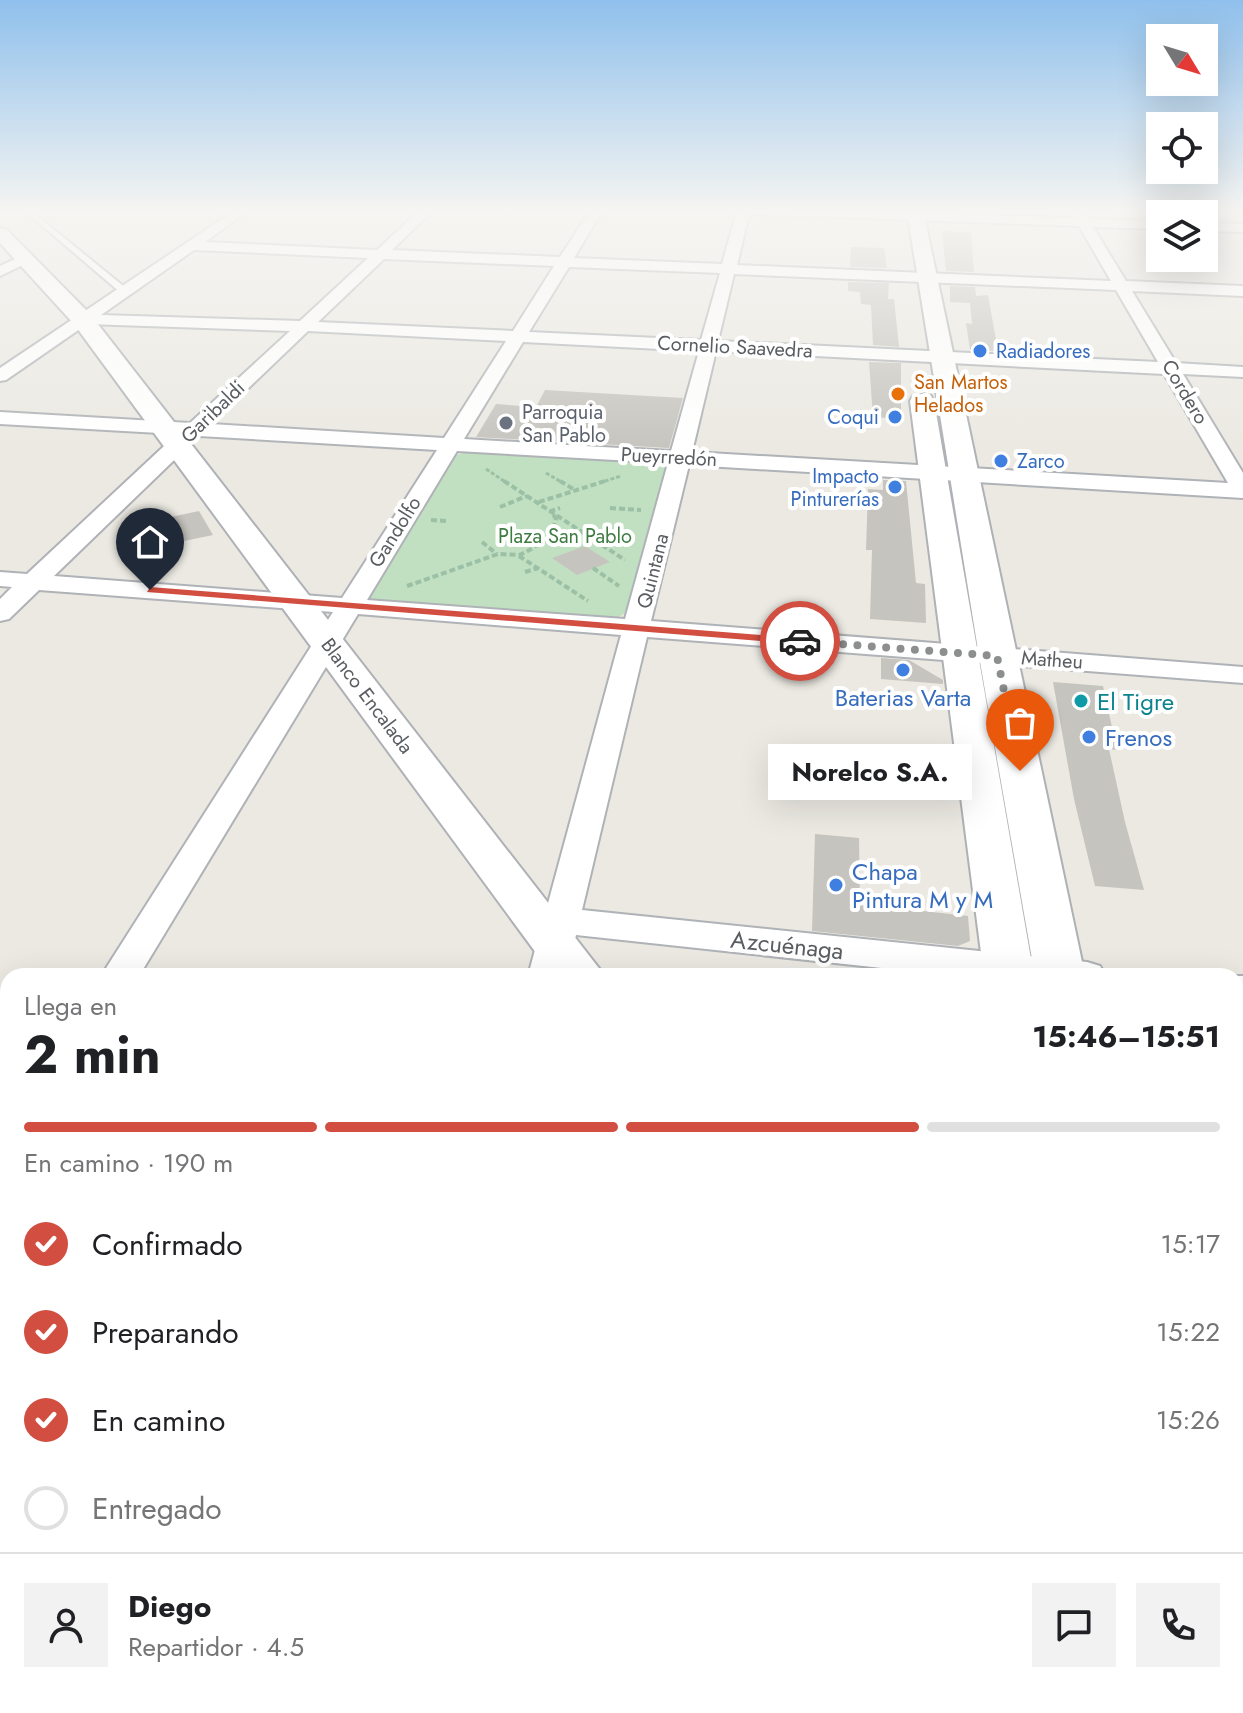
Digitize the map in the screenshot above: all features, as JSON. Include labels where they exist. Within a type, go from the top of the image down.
[{"type":"main road","name":"Blanco Encalada","points":[[46,291],[82,319],[180,434],[296,601],[556,947]]},
{"type":"main road","points":[[918,291],[948,473],[960,654],[1008,968]]},
{"type":"main road","points":[[948,473],[997,656],[1067,968]]},
{"type":"street","points":[[0,376],[124,291]]},
{"type":"street","name":"Garibaldi","points":[[0,613],[180,434],[340,291]]},
{"type":"street","name":"Gandolfo","points":[[125,968],[545,291]]},
{"type":"street","name":"Quintana","points":[[556,947],[632,628],[651,576],[724,291]]},
{"type":"street","name":"Cordero","points":[[1125,291],[1243,491]]},
{"type":"street","name":"Cornelio Saavedra","points":[[82,319],[303,326],[1243,372]]},
{"type":"street","points":[[0,361],[20,362]]},
{"type":"street","name":"Pueyrredón","points":[[0,418],[180,434],[682,457],[1243,491]]},
{"type":"street","name":"Matheu","points":[[0,579],[1243,675]]},
{"type":"street","name":"Azcuénaga","points":[[556,947],[937,968]]},
{"type":"path","points":[[448,445],[651,576]]},
{"type":"path","points":[[538,503],[682,457]]},
{"type":"path","points":[[500,507],[527,496]]},
{"type":"path","points":[[551,511],[560,508]]},
{"type":"path","points":[[349,606],[498,554],[519,555],[536,547],[552,533],[556,519],[551,511]]},
{"type":"path","points":[[482,542],[498,554]]},
{"type":"path","points":[[519,555],[632,628]]},
{"type":"path","points":[[525,572],[538,568]]},
{"type":"green space","name":"Plaza San Pablo","points":[[471,451],[651,461],[667,469],[627,612],[617,618],[605,619],[368,599],[366,594],[452,456]]},
{"type":"building","points":[[848,291],[889,291],[888,299],[894,299],[899,347],[873,345],[871,305],[861,304],[860,292]]},
{"type":"building","points":[[950,291],[975,291],[976,296],[988,295],[998,351],[970,350],[966,323],[972,324],[970,303],[950,302]]},
{"type":"building","points":[[869,362],[901,363],[901,419],[873,417]]},
{"type":"building","points":[[545,390],[683,398],[669,448],[476,437],[496,404],[536,407]]},
{"type":"building","points":[[883,480],[906,481],[916,583],[925,584],[926,623],[870,619],[872,550],[866,550],[868,489],[883,490]]},
{"type":"building","points":[[199,511],[213,535],[155,547],[143,523]]},
{"type":"building","points":[[585,546],[610,562],[577,575],[552,558]]},
{"type":"building","name":"Baterias Varta","points":[[881,658],[909,660],[943,680],[943,684],[881,679]]},
{"type":"building","points":[[1053,682],[1103,686],[1117,750],[1109,749],[1144,890],[1095,886],[1074,799]]},
{"type":"building","points":[[893,750],[946,755],[948,788],[893,782]]},
{"type":"building","points":[[815,834],[859,838],[860,904],[968,916],[970,941],[958,946],[812,931]]},
{"type":"way so far","points":[[800,641],[997,656],[1020,771]]},
{"type":"place","name":"Radiadores","points":[[980,351]]},
{"type":"place","name":"San Martos Helados","points":[[898,394]]},
{"type":"place","name":"Coqui","points":[[895,417]]},
{"type":"place","name":"Parroquia San Pablo","points":[[506,423]]},
{"type":"place","name":"Zarco","points":[[1001,461]]},
{"type":"place","name":"Impacto Pinturerías","points":[[895,487]]},
{"type":"place","name":"Baterias Varta","points":[[903,670]]},
{"type":"place","name":"El Tigre","points":[[1081,701]]},
{"type":"place","name":"Frenos","points":[[1089,737]]},
{"type":"place","name":"Norelco S.A.","points":[[1020,771]]},
{"type":"place","name":"Chapa Pintura M y M","points":[[836,885]]},
{"type":"route","points":[[150,590],[800,641]]}]
